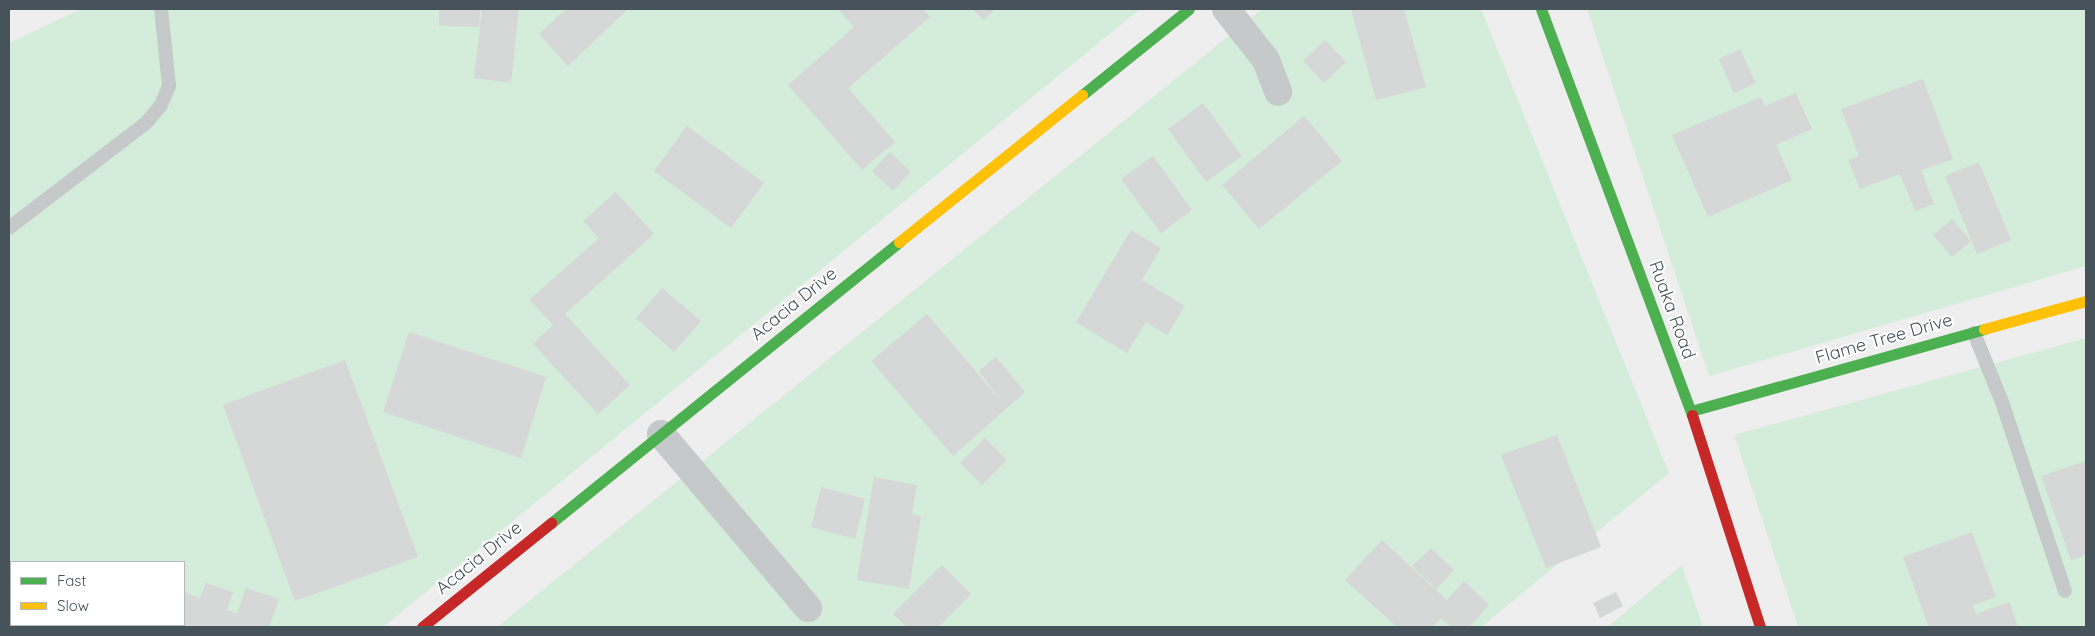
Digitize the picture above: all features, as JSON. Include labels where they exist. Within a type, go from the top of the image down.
[{"type":"street","name":"Acacia Drive","points":[[422,627],[1189,9]]},
{"type":"street","points":[[1226,9],[1266,60],[1278,92]]},
{"type":"street","name":"Ruaka Road","points":[[1541,9],[1691,411],[1760,627]]},
{"type":"street","name":"Flame Tree Drive","points":[[1691,411],[2086,301]]},
{"type":"street","points":[[661,434],[808,608]]},
{"type":"lane","points":[[9,228],[146,123],[161,105],[169,86],[161,9]]},
{"type":"lane","points":[[1974,333],[2018,448],[2065,591]]},
{"type":"green space","points":[[81,9],[1140,9],[383,627],[9,627],[9,43]]},
{"type":"green space","points":[[1262,9],[1481,9],[1669,473],[1481,627],[497,627]]},
{"type":"green space","points":[[1587,9],[2086,9],[2086,266],[1709,376]]},
{"type":"green space","points":[[2086,338],[2086,627],[1798,627],[1734,435]]},
{"type":"green space","points":[[1682,565],[1703,627],[1607,627]]},
{"type":"building","points":[[439,9],[480,9],[479,27],[439,26]]},
{"type":"building","points":[[482,9],[519,9],[511,83],[474,78]]},
{"type":"building","points":[[566,9],[628,9],[568,66],[539,34]]},
{"type":"building","points":[[838,9],[923,9],[930,17],[848,88],[895,142],[862,170],[788,85],[854,27]]},
{"type":"building","points":[[972,9],[995,9],[984,20]]},
{"type":"building","points":[[1351,9],[1404,9],[1426,87],[1376,100]]},
{"type":"building","points":[[1325,40],[1346,62],[1324,83],[1303,61]]},
{"type":"building","points":[[1740,49],[1756,83],[1734,93],[1719,59]]},
{"type":"building","points":[[1923,79],[1953,159],[1921,170],[1934,204],[1915,211],[1900,174],[1860,189],[1848,160],[1859,156],[1841,109]]},
{"type":"building","points":[[1796,93],[1812,129],[1776,145],[1792,180],[1708,217],[1672,135],[1761,97],[1765,106]]},
{"type":"building","points":[[1203,103],[1242,156],[1206,182],[1168,129]]},
{"type":"building","points":[[1304,116],[1342,161],[1259,229],[1222,185]]},
{"type":"building","points":[[687,126],[764,183],[731,228],[654,171]]},
{"type":"building","points":[[890,152],[911,172],[893,191],[872,171]]},
{"type":"building","points":[[1153,156],[1192,210],[1161,233],[1121,179]]},
{"type":"building","points":[[1979,162],[2011,240],[1977,254],[1945,176]]},
{"type":"building","points":[[616,192],[654,234],[565,314],[630,385],[598,414],[533,344],[553,325],[529,300],[599,238],[583,221]]},
{"type":"building","points":[[1952,219],[1971,241],[1952,257],[1933,235]]},
{"type":"building","points":[[1131,230],[1161,248],[1142,280],[1185,306],[1167,335],[1146,322],[1127,353],[1076,322]]},
{"type":"building","points":[[662,288],[701,321],[674,352],[636,318]]},
{"type":"building","points":[[927,314],[1002,402],[979,371],[996,357],[1025,392],[953,456],[871,361]]},
{"type":"building","points":[[409,332],[546,377],[521,458],[383,412]]},
{"type":"building","points":[[345,360],[418,557],[295,601],[223,405]]},
{"type":"building","points":[[1557,435],[1601,547],[1546,568],[1501,455]]},
{"type":"building","points":[[985,438],[1007,460],[982,485],[960,463]]},
{"type":"building","points":[[2086,461],[2086,555],[2071,560],[2041,476]]},
{"type":"building","points":[[874,477],[917,485],[912,514],[921,516],[909,589],[857,580]]},
{"type":"building","points":[[821,487],[865,499],[855,539],[811,527]]},
{"type":"building","points":[[1972,532],[1996,597],[1973,605],[1976,614],[2009,602],[2018,627],[1929,627],[1903,557]]},
{"type":"building","points":[[1382,540],[1447,600],[1464,581],[1489,605],[1469,627],[1452,627],[1441,618],[1432,627],[1397,627],[1345,580]]},
{"type":"building","points":[[1431,548],[1454,570],[1436,589],[1412,566]]},
{"type":"building","points":[[942,565],[971,594],[938,627],[907,627],[893,614]]},
{"type":"building","points":[[206,583],[233,592],[227,610],[237,614],[246,588],[279,599],[269,627],[185,626],[185,592],[200,598]]},
{"type":"building","points":[[1616,592],[1623,606],[1600,618],[1593,603]]},
{"type":"traffic: fast","points":[[1082,95],[1189,9]]},
{"type":"traffic: fast","points":[[1541,9],[1692,415]]},
{"type":"traffic: fast","points":[[551,523],[899,242]]},
{"type":"traffic: fast","points":[[1691,411],[1984,329]]},
{"type":"traffic: slow","points":[[899,242],[1082,95]]},
{"type":"traffic: slow","points":[[1984,329],[2086,301]]},
{"type":"traffic: jam","points":[[1692,415],[1760,627]]},
{"type":"traffic: jam","points":[[422,627],[551,523]]}]
